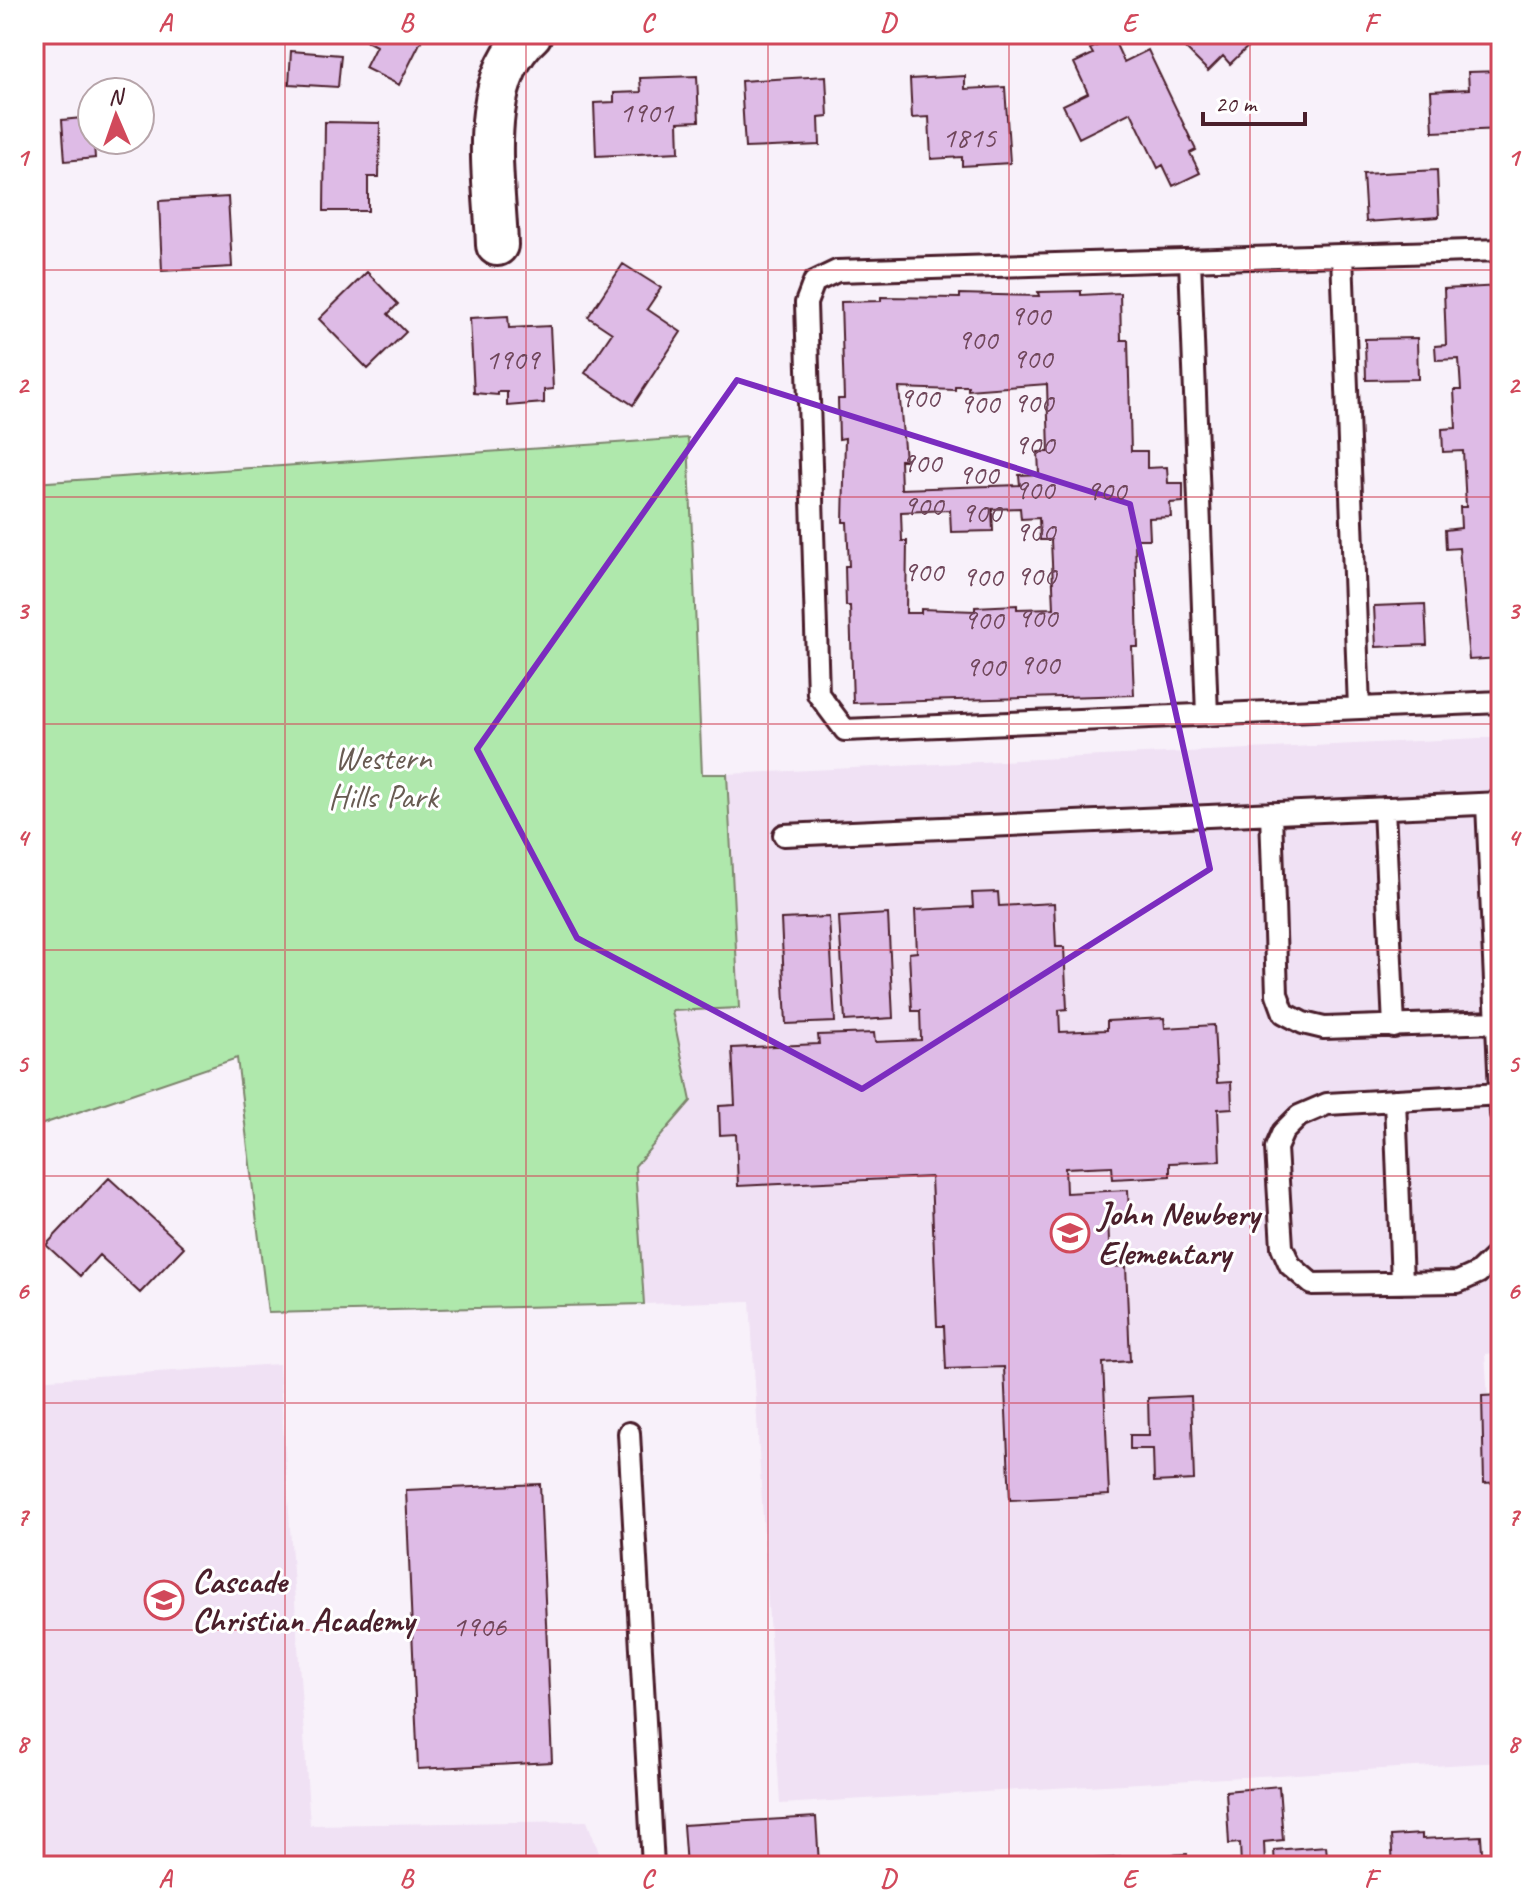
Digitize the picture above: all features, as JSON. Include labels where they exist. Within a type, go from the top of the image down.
[{"type":"street","points":[[497,245],[494,114],[502,74],[531,34]]},
{"type":"lane","points":[[1501,250],[837,271],[814,282],[806,303],[818,694],[845,730],[1501,702]]},
{"type":"lane","points":[[1342,255],[1359,708]]},
{"type":"lane","points":[[1190,260],[1207,715]]},
{"type":"lane","points":[[784,835],[1494,803],[1501,1114]]},
{"type":"lane","points":[[1384,808],[1394,1027]]},
{"type":"lane","points":[[1271,813],[1277,994],[1284,1013],[1303,1023],[1324,1028],[1497,1022]]},
{"type":"lane","points":[[1501,1094],[1327,1104],[1299,1116],[1283,1132],[1276,1148],[1282,1247],[1290,1265],[1312,1284],[1458,1282],[1478,1273],[1501,1251]]},
{"type":"lane","points":[[1395,1100],[1402,1283]]},
{"type":"lane","points":[[629,1433],[653,1866]]},
{"type":"highlighted area","points":[[737,380],[1130,504],[1210,869],[862,1089],[577,938],[477,749]]},
{"type":"shaded area","name":"John Newbery Elementary","points":[[1501,737],[1501,1352],[1485,1354],[1501,1594],[1501,1762],[780,1804],[750,1301],[644,1304],[635,1166],[691,1101],[672,1010],[739,1007],[727,774]]},
{"type":"shaded area","name":"Cascade Christian Academy","points":[[279,1364],[310,1825],[587,1821],[604,1866],[34,1866],[34,1380]]},
{"type":"green space","name":"Western Hills Park","points":[[688,438],[702,774],[727,774],[739,1008],[672,1011],[691,1101],[635,1166],[644,1304],[268,1313],[237,1058],[34,1127],[34,483]]},
{"type":"building","points":[[353,34],[424,35],[399,85],[365,68],[376,46]]},
{"type":"building","points":[[1171,34],[1253,34],[1257,38],[1230,64],[1223,56],[1208,71]]},
{"type":"building","points":[[1113,38],[1124,62],[1148,50],[1196,150],[1190,153],[1200,173],[1173,186],[1163,165],[1158,168],[1131,112],[1079,138],[1063,105],[1088,93],[1074,63],[1093,54],[1090,49]]},
{"type":"building","points":[[291,51],[341,55],[338,87],[289,84]]},
{"type":"building","points":[[1501,71],[1501,129],[1433,132],[1431,91],[1469,89],[1468,72]]},
{"type":"building","points":[[697,76],[699,121],[678,122],[679,152],[596,156],[594,103],[614,102],[614,93],[641,92],[640,78]]},
{"type":"building","points":[[826,76],[828,117],[819,118],[820,145],[745,148],[741,81]]},
{"type":"building","points":[[965,76],[965,89],[1005,87],[1010,163],[962,166],[962,157],[931,159],[929,117],[912,118],[910,79]]},
{"type":"building","points":[[76,119],[76,156],[95,158],[65,161],[62,120]]},
{"type":"building","points":[[325,122],[380,123],[379,177],[368,177],[368,211],[324,211]]},
{"type":"building","points":[[1437,170],[1439,217],[1366,222],[1363,174]]},
{"type":"building","points":[[228,197],[232,267],[162,271],[159,201]]},
{"type":"building","points":[[623,264],[661,288],[647,309],[681,332],[633,405],[585,373],[612,333],[588,317]]},
{"type":"building","points":[[367,272],[398,304],[388,314],[406,332],[368,369],[319,319]]},
{"type":"building","points":[[1501,286],[1501,658],[1469,660],[1459,548],[1446,549],[1445,530],[1461,528],[1460,507],[1466,507],[1463,451],[1443,452],[1442,429],[1456,428],[1454,390],[1461,390],[1459,359],[1436,360],[1435,346],[1446,345],[1444,289]]},
{"type":"building","points":[[1081,291],[1081,295],[1120,293],[1121,340],[1128,340],[1131,451],[1147,451],[1147,468],[1167,467],[1168,483],[1183,483],[1183,502],[1170,503],[1171,517],[1149,518],[1150,539],[1135,539],[1138,647],[1132,647],[1134,695],[853,703],[850,606],[846,606],[845,566],[849,566],[847,522],[843,522],[845,438],[839,439],[838,399],[844,399],[841,302],[881,301],[881,297],[960,298],[960,294],[1039,296],[1038,292]],"holes":[[[1047,384],[1049,452],[1038,452],[1039,474],[1019,475],[1020,485],[901,489],[900,460],[905,460],[899,388],[955,390],[955,386],[968,386],[968,390]],[[1020,508],[1021,519],[1039,518],[1040,540],[1051,540],[1054,608],[1017,609],[1017,605],[975,607],[975,611],[921,609],[921,613],[906,613],[907,541],[902,541],[901,512],[950,510],[951,532],[993,531],[992,509]]]},
{"type":"building","points":[[508,316],[509,328],[550,326],[553,389],[544,390],[544,403],[507,406],[507,392],[498,392],[498,395],[474,393],[470,318]]},
{"type":"building","points":[[1417,338],[1418,379],[1366,380],[1365,339]]},
{"type":"building","points":[[1425,604],[1427,645],[1376,647],[1374,606]]},
{"type":"building","points":[[998,892],[999,906],[1054,903],[1056,947],[1064,947],[1067,1009],[1059,1010],[1060,1032],[1107,1030],[1107,1021],[1164,1018],[1165,1028],[1214,1025],[1217,1083],[1231,1082],[1232,1108],[1218,1109],[1220,1161],[1170,1163],[1170,1176],[1113,1179],[1112,1166],[1065,1168],[1066,1193],[1128,1190],[1129,1217],[1108,1217],[1110,1267],[1126,1266],[1130,1361],[1103,1363],[1109,1495],[1010,1500],[1004,1367],[946,1369],[944,1326],[937,1326],[931,1177],[738,1186],[736,1134],[720,1135],[719,1106],[735,1105],[732,1048],[819,1044],[818,1035],[874,1033],[875,1042],[921,1040],[920,1011],[912,1011],[909,953],[917,952],[915,910],[973,907],[972,893]]},
{"type":"building","points":[[888,914],[893,1018],[845,1021],[839,917]]},
{"type":"building","points":[[829,917],[835,1022],[786,1024],[781,919]]},
{"type":"building","points":[[109,1178],[184,1247],[140,1293],[99,1255],[80,1276],[46,1245]]},
{"type":"building","points":[[1501,1395],[1501,1482],[1484,1483],[1482,1396]]},
{"type":"building","points":[[1191,1396],[1194,1480],[1154,1482],[1153,1449],[1130,1449],[1130,1435],[1149,1435],[1148,1398]]},
{"type":"building","points":[[540,1484],[552,1762],[418,1769],[406,1490]]},
{"type":"building","points":[[1279,1786],[1283,1840],[1264,1842],[1265,1865],[1241,1866],[1240,1843],[1229,1844],[1226,1791]]},
{"type":"building","points":[[816,1817],[819,1864],[686,1866],[683,1825]]},
{"type":"building","points":[[1422,1834],[1422,1839],[1481,1836],[1483,1866],[1393,1866],[1391,1836]]},
{"type":"building","points":[[1326,1846],[1328,1866],[1275,1866],[1274,1850]]},
{"type":"building","points":[[1187,1854],[1188,1866],[1074,1866],[1074,1860]]},
{"type":"place","name":"John Newbery Elementary","points":[[1070,1233]]},
{"type":"place","name":"Cascade Christian Academy","points":[[164,1600]]}]
